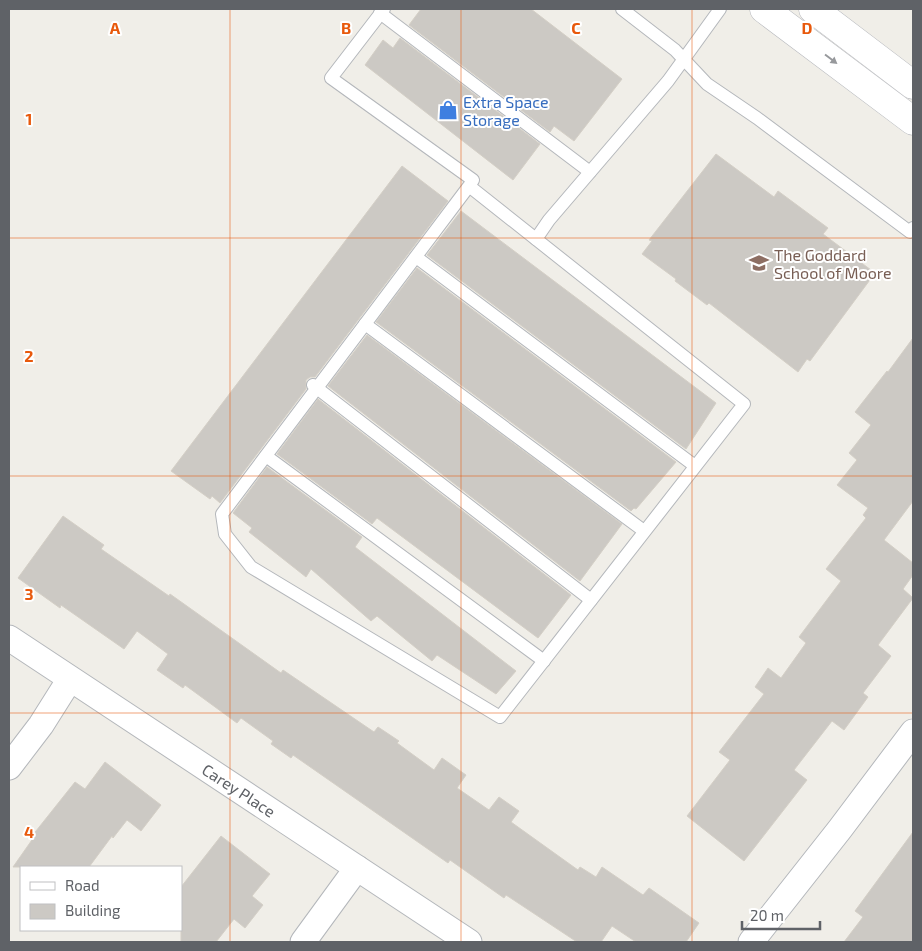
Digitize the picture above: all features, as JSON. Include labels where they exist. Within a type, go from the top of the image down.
[{"type":"main road","points":[[764,9],[913,121]]},
{"type":"main road","points":[[813,9],[913,85]]},
{"type":"street","name":"Carey Place","points":[[9,638],[469,942]]},
{"type":"street","points":[[9,767],[41,725],[70,679]]},
{"type":"street","points":[[751,942],[913,732]]},
{"type":"street","points":[[303,942],[357,868]]},
{"type":"lane","points":[[622,9],[684,59],[707,84],[757,118],[910,232],[913,228]]},
{"type":"lane","points":[[536,239],[549,220],[668,81],[720,9]]},
{"type":"lane","points":[[468,186],[744,404],[500,717],[251,567],[225,534],[222,514],[315,387],[365,324],[416,257],[468,186],[473,180],[331,78],[382,11],[590,172]]},
{"type":"lane","points":[[416,257],[695,466]]},
{"type":"lane","points":[[365,324],[644,532]]},
{"type":"lane","points":[[315,387],[591,600]]},
{"type":"lane","points":[[266,456],[544,661]]},
{"type":"building","points":[[421,9],[531,9],[622,79],[574,141],[554,126],[550,132],[409,25]]},
{"type":"building","name":"Extra Space Storage","points":[[400,38],[540,144],[513,180],[365,65],[383,40],[393,48]]},
{"type":"building","name":"The Goddard School of Moore","points":[[716,154],[774,197],[778,191],[828,228],[823,234],[875,273],[810,361],[807,359],[798,372],[709,303],[707,305],[675,281],[676,279],[642,254],[652,241],[649,240]]},
{"type":"building","points":[[402,166],[448,201],[315,377],[310,377],[306,380],[306,389],[220,503],[212,496],[210,499],[171,471]]},
{"type":"building","points":[[461,211],[716,403],[686,449],[427,255]]},
{"type":"building","points":[[417,268],[676,462],[636,509],[634,508],[631,511],[376,322]]},
{"type":"building","points":[[367,335],[622,524],[580,581],[328,386]]},
{"type":"building","points":[[913,338],[913,501],[884,540],[913,563],[913,575],[903,589],[913,598],[878,645],[891,656],[863,693],[868,697],[844,730],[832,721],[794,770],[807,780],[744,861],[687,816],[730,760],[719,752],[764,694],[755,687],[768,668],[781,678],[806,643],[799,637],[841,581],[826,569],[866,518],[863,515],[868,508],[837,485],[857,460],[849,453],[871,425],[855,412]]},
{"type":"building","points":[[318,399],[571,595],[538,638],[377,518],[372,524],[277,454]]},
{"type":"building","points":[[267,467],[362,537],[355,547],[516,671],[496,694],[437,655],[432,661],[377,616],[371,621],[311,569],[306,577],[249,532],[252,528],[233,513]]},
{"type":"building","points":[[63,516],[104,545],[101,549],[169,596],[170,594],[281,673],[283,670],[374,732],[378,727],[399,741],[397,743],[434,770],[442,758],[466,775],[457,788],[489,810],[499,797],[519,811],[511,822],[578,870],[580,867],[596,877],[602,867],[643,895],[649,888],[699,923],[686,942],[636,942],[612,926],[601,942],[577,942],[506,895],[504,898],[450,860],[448,863],[293,755],[291,758],[271,744],[273,741],[241,718],[237,723],[185,685],[183,688],[157,670],[168,654],[137,631],[124,649],[61,605],[60,608],[18,578]]},
{"type":"building","points":[[105,762],[161,805],[141,831],[127,820],[113,838],[112,836],[90,866],[13,867],[34,837],[32,836],[75,782],[85,789]]},
{"type":"building","points":[[913,832],[913,942],[844,942],[863,917],[855,911]]},
{"type":"building","points":[[221,836],[270,874],[252,896],[263,905],[245,928],[234,919],[216,942],[181,942],[182,886]]},
{"type":"place","name":"Extra Space Storage","points":[[448,110]]},
{"type":"place","name":"The Goddard School of Moore","points":[[759,263]]}]
